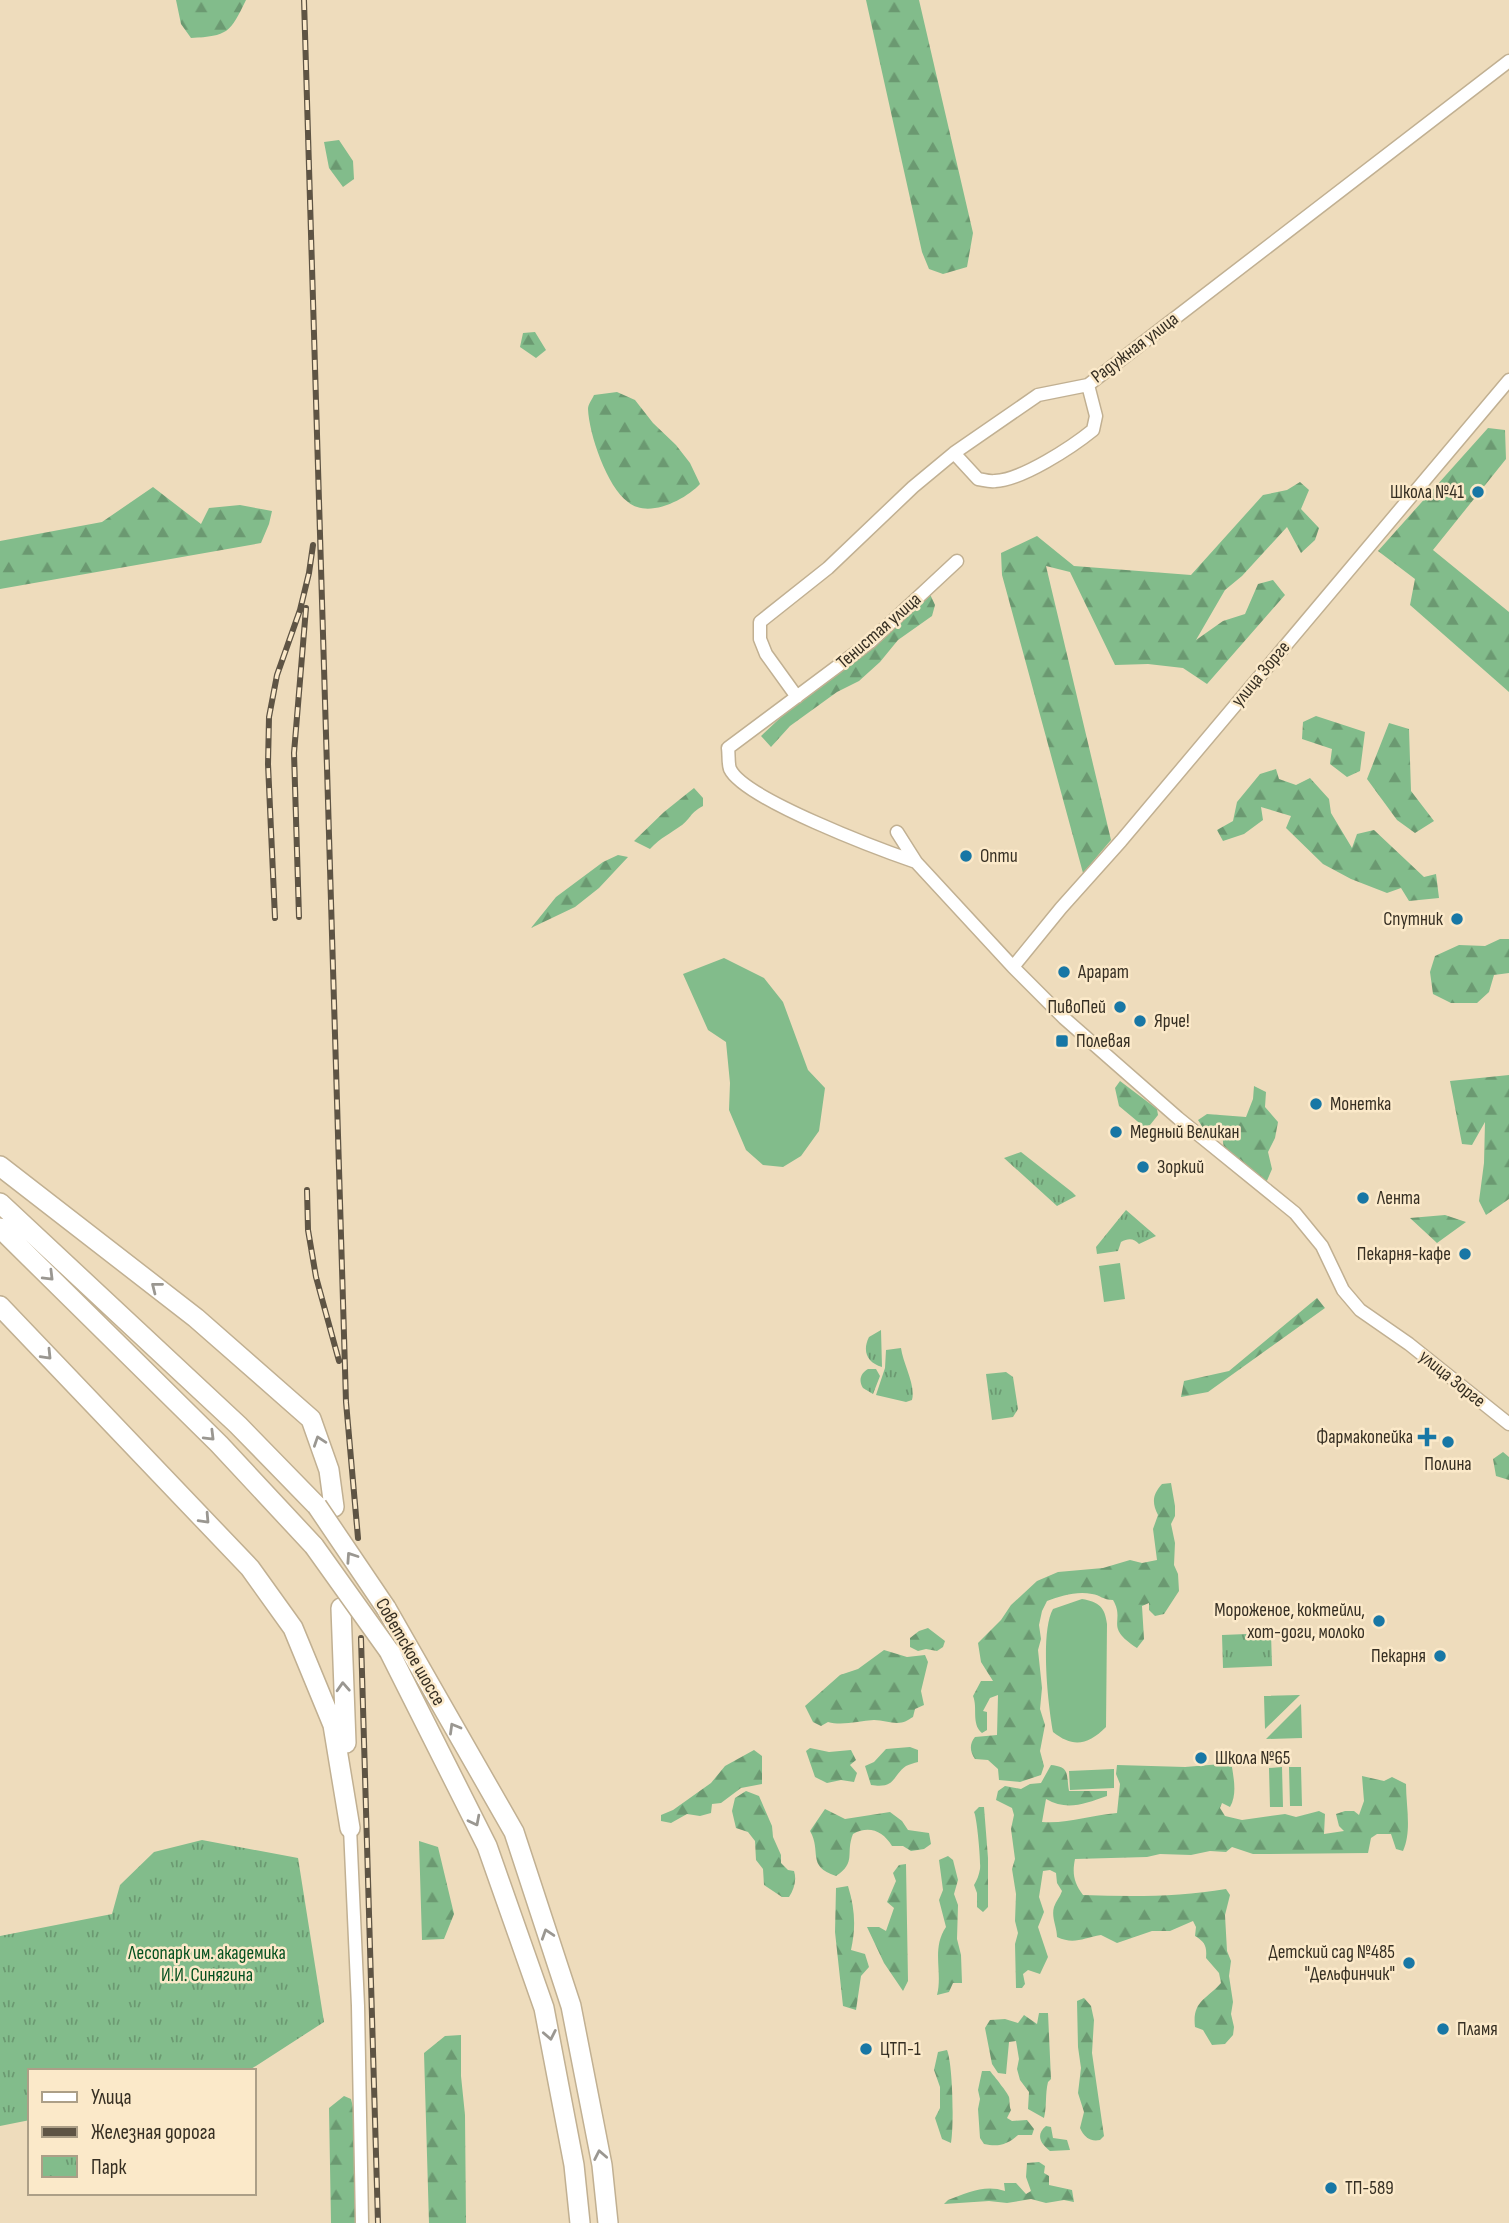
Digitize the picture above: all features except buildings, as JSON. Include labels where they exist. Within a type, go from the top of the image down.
[{"type":"highway","points":[[0,1166],[196,1318],[311,1419],[329,1470],[326,1507]]},
{"type":"highway","name":"Советское шоссе","points":[[0,1203],[326,1507],[514,1832],[571,2006],[602,2165],[608,2223]]},
{"type":"highway","name":"Советское шоссе","points":[[0,1228],[219,1444],[314,1546],[389,1651],[487,1846],[544,2008],[574,2165],[580,2223]]},
{"type":"highway","points":[[0,1306],[250,1568],[293,1628],[333,1725],[350,1828]]},
{"type":"highway","points":[[341,1608],[350,1828]]},
{"type":"street","name":"Радужная улица","points":[[797,696],[766,654],[760,639],[760,622],[828,568],[913,487],[954,453],[1038,396],[1088,385],[1509,61]]},
{"type":"street","name":"улица Зорге","points":[[1013,967],[1509,380]]},
{"type":"street","points":[[954,453],[978,479],[996,481],[1050,459],[1093,430],[1096,416],[1088,385]]},
{"type":"street","name":"Тенистая улица","points":[[916,862],[860,842],[757,794],[729,768],[728,748],[870,642],[957,561]]},
{"type":"street","name":"улица Зорге","points":[[897,832],[916,862],[1013,967],[1065,1018],[1178,1118],[1295,1213],[1322,1247],[1343,1290],[1360,1310],[1409,1344],[1509,1424]]},
{"type":"street","points":[[350,1828],[358,2006],[362,2223]]},
{"type":"green space","points":[[176,0],[246,0],[236,20],[226,31],[213,36],[191,38],[181,24]]},
{"type":"green space","points":[[866,0],[919,0],[973,233],[967,267],[943,274],[929,269],[922,252]]},
{"type":"green space","points":[[339,140],[353,161],[354,179],[343,187],[329,168],[324,142]]},
{"type":"green space","points":[[535,332],[546,350],[536,358],[520,347],[523,333]]},
{"type":"green space","points":[[617,392],[635,400],[690,463],[700,484],[685,496],[666,505],[646,509],[628,502],[613,485],[596,445],[588,409],[594,395]]},
{"type":"green space","name":"Школа №41","points":[[1488,428],[1505,430],[1506,459],[1433,550],[1509,612],[1509,692],[1410,605],[1415,579],[1378,551]]},
{"type":"green space","points":[[1300,482],[1309,490],[1301,509],[1319,528],[1315,540],[1301,553],[1287,527],[1242,576],[1225,590],[1196,640],[1223,621],[1245,614],[1258,584],[1273,580],[1285,595],[1207,684],[1183,668],[1148,664],[1115,665],[1070,572],[1046,566],[1111,840],[1083,873],[1002,575],[1001,553],[1037,536],[1074,566],[1191,575],[1263,495],[1287,490]]},
{"type":"green space","points":[[153,487],[201,524],[209,508],[240,505],[272,511],[269,524],[261,543],[0,589],[0,541],[102,522]]},
{"type":"green space","points":[[928,590],[935,605],[932,616],[898,640],[880,662],[859,681],[837,692],[790,726],[771,747],[761,736],[811,689]]},
{"type":"green space","points":[[1316,716],[1365,732],[1360,771],[1347,777],[1330,764],[1332,749],[1302,739],[1303,722]]},
{"type":"green space","points":[[1389,723],[1409,729],[1411,791],[1434,821],[1415,833],[1397,820],[1367,779]]},
{"type":"green space","points":[[1276,769],[1279,779],[1296,785],[1310,778],[1329,799],[1331,813],[1352,848],[1357,834],[1374,830],[1424,877],[1436,874],[1439,898],[1409,901],[1401,888],[1387,893],[1351,879],[1323,864],[1286,828],[1291,816],[1261,807],[1263,820],[1244,834],[1223,841],[1217,830],[1233,821],[1237,802],[1260,774]]},
{"type":"green space","points":[[694,788],[703,798],[703,806],[685,822],[650,849],[634,841],[664,812]]},
{"type":"green space","points":[[618,855],[628,857],[599,888],[575,907],[531,928],[556,897],[603,862]]},
{"type":"green space","points":[[1500,939],[1509,939],[1509,973],[1494,975],[1489,992],[1477,1003],[1451,1003],[1433,994],[1430,972],[1435,956],[1459,945],[1485,946]]},
{"type":"green space","points":[[724,958],[764,978],[783,1002],[808,1070],[825,1088],[819,1131],[801,1156],[783,1167],[763,1165],[746,1150],[729,1110],[730,1083],[726,1042],[708,1030],[683,974]]},
{"type":"green space","points":[[1509,1075],[1509,1199],[1486,1215],[1479,1201],[1484,1163],[1485,1122],[1472,1145],[1462,1144],[1450,1081]]},
{"type":"green space","points":[[1120,1081],[1157,1109],[1158,1115],[1150,1125],[1143,1126],[1119,1106],[1115,1088]]},
{"type":"green space","points":[[1254,1086],[1266,1092],[1265,1107],[1278,1122],[1275,1138],[1268,1152],[1272,1169],[1266,1183],[1224,1149],[1222,1134],[1205,1131],[1198,1120],[1207,1114],[1246,1117],[1253,1099]]},
{"type":"green space","points":[[1021,1152],[1076,1196],[1057,1206],[1004,1158]]},
{"type":"green space","points":[[1126,1210],[1156,1236],[1139,1244],[1126,1240],[1121,1242],[1118,1251],[1097,1254],[1096,1247]]},
{"type":"green space","points":[[1445,1215],[1466,1222],[1437,1243],[1410,1218]]},
{"type":"green space","points":[[1120,1263],[1125,1299],[1104,1302],[1099,1266]]},
{"type":"green space","points":[[1317,1298],[1325,1308],[1208,1392],[1181,1397],[1184,1381],[1229,1371]]},
{"type":"green space","points":[[881,1330],[882,1367],[873,1363],[866,1352],[869,1337]]},
{"type":"green space","points":[[901,1348],[913,1394],[912,1400],[906,1402],[876,1395],[885,1368],[886,1350]]},
{"type":"green space","points":[[868,1369],[876,1369],[880,1376],[873,1394],[863,1388],[861,1382],[862,1375]]},
{"type":"green space","points":[[1006,1372],[1013,1377],[1018,1409],[1013,1417],[992,1420],[986,1374]]},
{"type":"green space","points":[[1503,1452],[1509,1457],[1509,1480],[1496,1476],[1493,1459]]},
{"type":"green space","points":[[1171,1483],[1175,1506],[1175,1516],[1171,1524],[1175,1543],[1174,1565],[1178,1574],[1179,1591],[1164,1614],[1155,1616],[1149,1610],[1149,1603],[1142,1606],[1144,1639],[1137,1648],[1127,1641],[1118,1629],[1113,1600],[1080,1593],[1047,1601],[1039,1625],[1041,1639],[1038,1650],[1042,1688],[1040,1709],[1045,1725],[1040,1751],[1044,1766],[1041,1775],[1020,1782],[999,1780],[998,1769],[988,1760],[975,1759],[971,1751],[975,1737],[997,1735],[998,1695],[990,1698],[983,1711],[987,1712],[987,1730],[982,1733],[976,1721],[973,1696],[981,1681],[993,1681],[981,1662],[978,1643],[1001,1620],[1011,1605],[1037,1581],[1058,1572],[1103,1568],[1130,1560],[1142,1563],[1157,1560],[1153,1529],[1158,1515],[1154,1499],[1162,1484]]},
{"type":"green space","points":[[1082,1599],[1100,1606],[1106,1618],[1106,1727],[1087,1741],[1074,1742],[1067,1741],[1053,1732],[1047,1687],[1046,1651],[1049,1620],[1053,1609]]},
{"type":"green space","points":[[928,1628],[945,1641],[943,1647],[937,1651],[918,1651],[910,1647],[910,1638]]},
{"type":"green space","points":[[1271,1633],[1272,1666],[1223,1668],[1222,1635]]},
{"type":"green space","points":[[884,1650],[907,1657],[925,1655],[928,1662],[921,1691],[924,1705],[915,1709],[913,1717],[897,1723],[874,1720],[828,1722],[821,1726],[813,1722],[805,1706],[840,1675],[858,1669]]},
{"type":"green space","points":[[1300,1695],[1265,1729],[1264,1696]]},
{"type":"green space","points":[[1301,1704],[1302,1738],[1266,1739]]},
{"type":"green space","points":[[910,1747],[918,1750],[918,1762],[906,1766],[893,1781],[885,1785],[871,1785],[865,1766],[874,1762],[886,1749]]},
{"type":"green space","points":[[810,1748],[829,1752],[851,1750],[856,1760],[850,1765],[857,1773],[854,1782],[841,1780],[827,1783],[815,1777],[806,1751]]},
{"type":"green space","points":[[754,1750],[762,1756],[762,1784],[741,1788],[721,1803],[712,1804],[711,1813],[700,1816],[687,1814],[671,1823],[661,1821],[661,1815],[673,1810],[711,1783],[725,1766]]},
{"type":"green space","points":[[1221,1764],[1232,1767],[1234,1782],[1234,1798],[1230,1807],[1222,1803],[1220,1808],[1225,1816],[1242,1820],[1285,1814],[1296,1817],[1319,1811],[1325,1814],[1324,1834],[1344,1831],[1339,1826],[1336,1814],[1354,1811],[1359,1815],[1364,1801],[1362,1776],[1384,1781],[1392,1777],[1406,1784],[1408,1827],[1403,1851],[1396,1849],[1391,1834],[1377,1834],[1371,1838],[1368,1853],[1253,1854],[1232,1847],[1226,1852],[1210,1851],[1191,1855],[1075,1859],[1074,1878],[1083,1895],[1156,1896],[1226,1889],[1230,1895],[1225,1915],[1227,1951],[1231,1961],[1229,1976],[1234,2027],[1233,2035],[1225,2044],[1212,2045],[1203,2030],[1195,2027],[1198,2006],[1221,1983],[1219,1973],[1206,1958],[1205,1945],[1195,1936],[1196,1927],[1193,1921],[1170,1931],[1152,1931],[1117,1943],[1101,1935],[1079,1940],[1057,1937],[1053,1914],[1062,1891],[1057,1883],[1056,1873],[1050,1870],[1043,1871],[1039,1897],[1044,1912],[1038,1927],[1048,1957],[1040,1974],[1028,1970],[1023,1974],[1025,1984],[1022,1988],[1016,1988],[1015,1944],[1018,1933],[1015,1921],[1016,1894],[1012,1869],[1015,1859],[1011,1829],[1014,1815],[1012,1808],[996,1800],[998,1791],[1005,1786],[1021,1789],[1030,1784],[1041,1783],[1051,1765],[1065,1770],[1069,1791],[1107,1791],[1107,1796],[1076,1805],[1061,1805],[1046,1799],[1042,1822],[1061,1822],[1117,1813],[1120,1784],[1116,1774],[1117,1765],[1185,1767]]},
{"type":"green space","points":[[1282,1767],[1283,1807],[1270,1807],[1269,1768]]},
{"type":"green space","points":[[1289,1767],[1301,1767],[1302,1806],[1290,1806]]},
{"type":"green space","points":[[1114,1769],[1114,1788],[1070,1790],[1069,1771]]},
{"type":"green space","points":[[746,1791],[759,1796],[772,1826],[781,1863],[788,1870],[794,1871],[794,1884],[789,1897],[782,1897],[764,1885],[763,1869],[756,1860],[755,1841],[748,1832],[736,1828],[732,1811],[735,1798]]},
{"type":"green space","points":[[979,1807],[984,1807],[988,1858],[988,1907],[983,1912],[977,1907],[974,1885],[980,1869],[974,1812]]},
{"type":"green space","points":[[825,1809],[845,1819],[890,1812],[902,1821],[908,1830],[929,1833],[931,1844],[924,1849],[911,1851],[903,1846],[892,1846],[875,1831],[859,1831],[853,1834],[846,1866],[836,1876],[821,1868],[818,1863],[810,1831]]},
{"type":"green space","name":"Лесопарк им. академика И.И. Синягина","points":[[202,1840],[298,1858],[324,2022],[251,2069],[28,2069],[28,2120],[0,2126],[0,1936],[112,1914],[120,1885],[154,1852]]},
{"type":"green space","points":[[419,1841],[438,1847],[454,1914],[444,1939],[422,1940]]},
{"type":"green space","points":[[948,1856],[953,1860],[958,1880],[954,1894],[958,1905],[957,1939],[961,1955],[962,1983],[953,1983],[949,1992],[937,1995],[939,1944],[946,1927],[939,1900],[943,1890],[939,1860]]},
{"type":"green space","points":[[906,1864],[908,1981],[903,1991],[884,1963],[867,1927],[879,1927],[886,1931],[894,1908],[887,1902],[896,1881],[893,1873],[899,1865]]},
{"type":"green space","points":[[848,1886],[854,1918],[851,1950],[865,1954],[869,1967],[861,1976],[856,2010],[843,2006],[835,1932],[836,1888]]},
{"type":"green space","points":[[1084,1998],[1091,2006],[1094,2020],[1092,2053],[1104,2136],[1100,2140],[1088,2138],[1080,2128],[1084,2112],[1078,2093],[1081,2068],[1077,2001]]},
{"type":"green space","points":[[1039,2013],[1048,2013],[1051,2079],[1047,2086],[1044,2118],[1028,2109],[1029,2092],[1020,2080],[1017,2069],[1019,2059],[1016,2041],[1009,2042],[1006,2074],[998,2073],[992,2064],[985,2028],[990,2020],[1005,2019],[1018,2023],[1024,2015],[1037,2024]]},
{"type":"green space","points":[[461,2035],[466,2223],[429,2223],[424,2053],[445,2036]]},
{"type":"green space","points":[[947,2050],[951,2068],[951,2143],[942,2139],[935,2118],[940,2108],[940,2087],[934,2070],[938,2052]]},
{"type":"green space","points":[[982,2071],[990,2071],[1008,2095],[1011,2110],[1007,2118],[1012,2121],[1027,2120],[1034,2129],[1032,2135],[1018,2135],[1002,2144],[984,2144],[980,2138],[978,2109]]},
{"type":"green space","points":[[344,2096],[351,2099],[354,2111],[357,2223],[331,2223],[329,2108]]},
{"type":"green space","points":[[1046,2126],[1051,2127],[1053,2138],[1067,2140],[1070,2150],[1050,2151],[1047,2148],[1040,2136]]},
{"type":"green space","points":[[1039,2162],[1045,2166],[1044,2173],[1049,2176],[1049,2185],[1072,2190],[1074,2202],[1064,2200],[1046,2203],[1031,2199],[1007,2203],[989,2201],[944,2204],[976,2190],[990,2188],[1005,2191],[1004,2183],[1016,2183],[1026,2194],[1031,2191],[1026,2177],[1027,2163]]},
{"type":"railway","points":[[304,0],[346,1402],[358,1538]]},
{"type":"railway","points":[[275,918],[268,764],[269,717],[277,675],[300,610],[313,545]]},
{"type":"railway","points":[[299,917],[294,753],[306,608]]},
{"type":"railway","points":[[307,1190],[308,1230],[316,1277],[339,1361]]},
{"type":"railway","points":[[361,1638],[378,2223]]},
{"type":"place","name":"Школа №41","points":[[1478,492]]},
{"type":"place","name":"Опти","points":[[966,856]]},
{"type":"place","name":"Спутник","points":[[1457,919]]},
{"type":"place","name":"Арарат","points":[[1064,972]]},
{"type":"place","name":"ПивоПей","points":[[1120,1007]]},
{"type":"place","name":"Ярче!","points":[[1140,1021]]},
{"type":"place","name":"Полевая","points":[[1062,1041]]},
{"type":"place","name":"Монетка","points":[[1316,1104]]},
{"type":"place","name":"Медный Великан","points":[[1116,1132]]},
{"type":"place","name":"Зоркий","points":[[1143,1167]]},
{"type":"place","name":"Лента","points":[[1363,1198]]},
{"type":"place","name":"Пекарня-кафе","points":[[1465,1254]]},
{"type":"place","name":"Фармакопейка","points":[[1427,1437]]},
{"type":"place","name":"Полина","points":[[1448,1442]]},
{"type":"place","name":"Мороженое, коктейли, хот-доги, молоко","points":[[1379,1621]]},
{"type":"place","name":"Пекарня","points":[[1440,1656]]},
{"type":"place","name":"Школа №65","points":[[1201,1758]]},
{"type":"place","name":"Детский сад №485 \"Дельфинчик\"","points":[[1409,1963]]},
{"type":"place","name":"Пламя","points":[[1443,2029]]},
{"type":"place","name":"ЦТП-1","points":[[866,2049]]},
{"type":"place","name":"ТП-589","points":[[1331,2188]]}]
